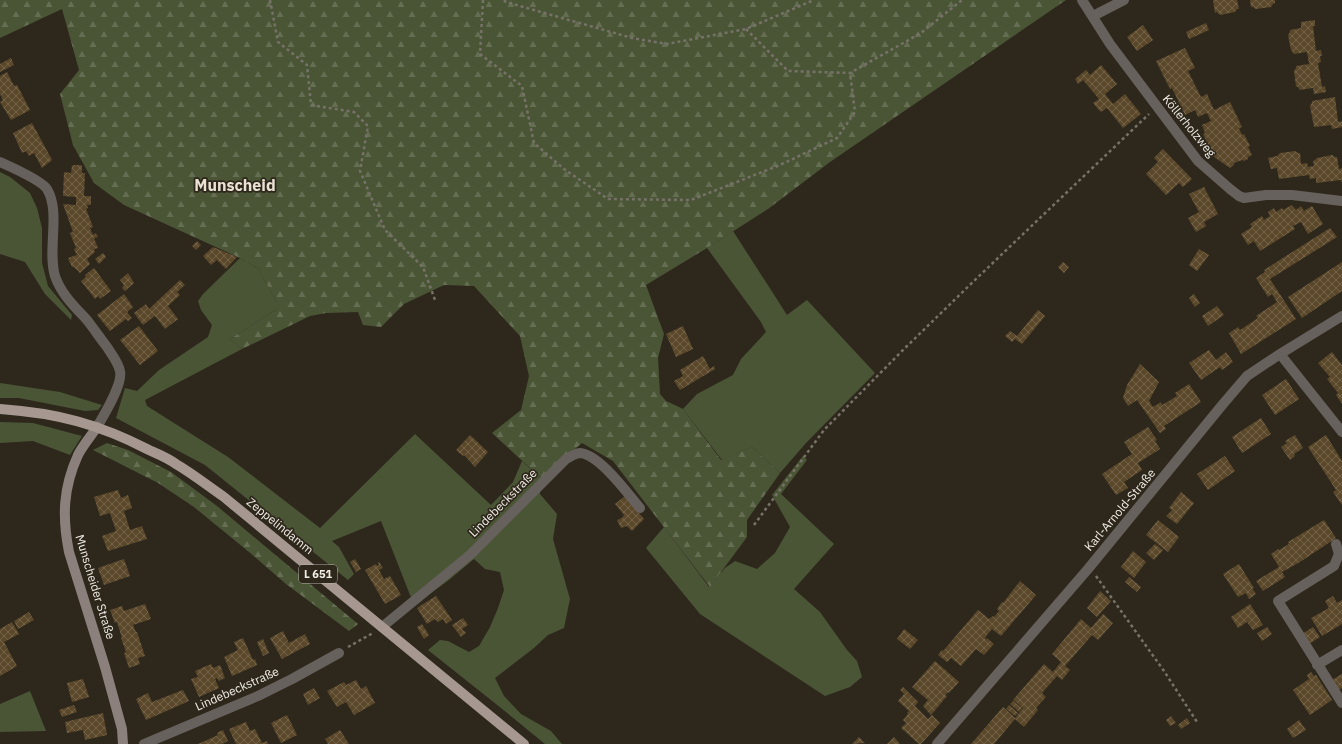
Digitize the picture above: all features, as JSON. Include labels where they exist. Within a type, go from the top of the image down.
[{"type":"main road","name":"L 651","points":[[0,409],[50,414],[98,427]]},
{"type":"main road","name":"Zeppelindamm","points":[[98,427],[176,463],[200,480],[229,502],[524,744]]},
{"type":"street","name":"Köllerholzweg","points":[[1082,0],[1110,44],[1198,161],[1239,196],[1244,198],[1266,195],[1292,195],[1342,201]]},
{"type":"street","points":[[1093,16],[1124,0]]},
{"type":"street","name":"Munscheider Straße","points":[[0,162],[25,174],[43,185],[48,191],[53,210],[52,262],[55,277],[62,291],[94,329],[116,360],[120,373],[118,384],[110,405],[98,427],[79,454],[67,483],[64,518],[69,552],[105,667],[122,729],[123,744]]},
{"type":"street","name":"Karl-Arnold-Straße","points":[[937,744],[1088,568],[1247,376],[1342,316]]},
{"type":"street","points":[[1280,354],[1342,432]]},
{"type":"street","name":"Lindebeckstraße","points":[[382,627],[471,554],[566,459],[579,453],[589,455],[602,465],[640,508]]},
{"type":"street","points":[[1336,544],[1339,554],[1334,566],[1278,601],[1342,703]]},
{"type":"street","points":[[1317,665],[1342,650]]},
{"type":"street","name":"Lindebeckstraße","points":[[144,744],[258,696],[339,653]]},
{"type":"path","points":[[270,0],[278,42],[307,64],[311,105],[354,112],[368,126],[360,171],[385,230],[423,268],[435,300]]},
{"type":"path","points":[[483,0],[480,54],[522,86],[534,143],[564,169],[608,199],[691,200],[780,165],[837,138],[855,112],[850,73]]},
{"type":"path","points":[[504,0],[506,2],[632,38],[667,44],[746,29],[814,0]]},
{"type":"path","points":[[746,29],[788,71],[850,73],[921,33],[962,0]]},
{"type":"path","points":[[754,525],[824,430],[976,278],[1157,107]]},
{"type":"path","points":[[1088,568],[1099,580],[1156,659],[1197,722]]},
{"type":"path","points":[[339,653],[382,627]]},
{"type":"green space","points":[[0,0],[1066,0],[830,162],[768,209],[646,285],[664,334],[658,358],[660,394],[666,401],[683,409],[721,460],[752,447],[780,473],[747,520],[747,537],[710,587],[613,461],[582,443],[541,478],[492,433],[521,410],[529,376],[520,336],[474,286],[444,285],[404,304],[381,327],[363,325],[358,312],[326,313],[310,316],[242,349],[230,339],[277,309],[277,303],[258,268],[240,258],[124,205],[94,183],[73,145],[60,94],[79,70],[62,9],[0,38]]},
{"type":"green space","points":[[0,172],[10,177],[30,193],[37,208],[42,228],[42,263],[48,286],[72,315],[71,320],[45,294],[25,262],[0,254]]},
{"type":"green space","points":[[733,231],[787,315],[807,300],[875,373],[806,443],[780,473],[752,447],[722,460],[683,409],[697,394],[733,375],[741,359],[766,332],[761,322],[707,248]]},
{"type":"green space","points":[[240,258],[258,268],[277,303],[277,309],[230,339],[242,349],[145,400],[147,406],[228,457],[320,528],[415,434],[491,505],[513,482],[522,461],[541,478],[540,494],[557,514],[553,539],[570,599],[564,628],[548,635],[534,648],[495,678],[504,696],[521,714],[551,731],[562,744],[545,744],[428,650],[440,640],[448,641],[469,652],[479,646],[490,627],[504,590],[500,572],[485,569],[474,559],[449,580],[416,604],[410,595],[381,521],[332,541],[339,547],[354,574],[348,580],[205,465],[116,418],[125,388],[137,391],[159,370],[208,337],[212,325],[201,310],[198,301],[203,294]]},
{"type":"green space","points":[[0,383],[60,392],[102,405],[98,410],[85,411],[19,398],[0,398]]},
{"type":"green space","points":[[0,422],[33,423],[82,436],[70,455],[33,441],[0,443]]},
{"type":"green space","points":[[107,443],[128,450],[171,472],[217,506],[358,624],[349,631],[286,584],[194,507],[158,483],[93,450]]},
{"type":"green space","points":[[803,456],[807,460],[781,494],[834,544],[794,589],[820,612],[847,650],[857,661],[862,677],[850,687],[825,696],[700,614],[646,548],[664,527],[709,587],[725,568],[735,561],[757,569],[775,553],[790,527],[772,495]]},
{"type":"green space","points":[[30,691],[46,731],[0,732],[0,704]]},
{"type":"building","points":[[1213,0],[1237,0],[1239,9],[1235,12],[1220,15],[1217,12],[1215,13]]},
{"type":"building","points":[[1250,0],[1275,0],[1275,3],[1271,7],[1256,9],[1251,7]]},
{"type":"building","points":[[1315,20],[1315,26],[1313,26],[1316,51],[1321,50],[1321,62],[1318,63],[1322,87],[1325,86],[1326,92],[1314,94],[1313,88],[1299,90],[1296,86],[1294,71],[1296,66],[1309,64],[1307,52],[1294,54],[1291,50],[1288,35],[1290,30],[1301,28],[1301,22]]},
{"type":"building","points":[[1206,23],[1209,30],[1189,39],[1186,32]]},
{"type":"building","points":[[1143,25],[1153,40],[1137,51],[1127,37]]},
{"type":"building","points":[[1185,48],[1195,68],[1188,71],[1201,97],[1207,94],[1214,110],[1230,102],[1242,127],[1239,128],[1242,135],[1244,134],[1250,146],[1248,147],[1252,155],[1244,161],[1242,160],[1234,163],[1234,165],[1230,168],[1214,157],[1203,134],[1205,133],[1202,125],[1211,121],[1207,113],[1198,117],[1195,110],[1185,115],[1172,88],[1170,89],[1156,61]]},
{"type":"building","points":[[11,58],[14,65],[0,72],[0,64]]},
{"type":"building","points":[[1101,65],[1117,84],[1105,94],[1113,104],[1125,94],[1141,114],[1123,128],[1107,108],[1101,112],[1097,108],[1093,103],[1099,99],[1083,80],[1078,84],[1075,79],[1086,70],[1090,75]]},
{"type":"building","points":[[7,72],[14,86],[17,85],[30,110],[11,120],[0,102],[3,100],[0,94],[0,76]]},
{"type":"building","points":[[1335,97],[1338,122],[1342,121],[1342,127],[1332,129],[1331,125],[1314,127],[1310,106],[1312,101]]},
{"type":"building","points":[[32,123],[52,160],[42,168],[34,153],[29,156],[26,151],[22,153],[13,133]]},
{"type":"building","points":[[1163,149],[1192,179],[1183,187],[1179,183],[1166,195],[1146,174],[1158,162],[1154,158]]},
{"type":"building","points":[[1295,151],[1300,153],[1301,164],[1307,163],[1308,167],[1314,166],[1313,161],[1317,158],[1332,155],[1337,157],[1339,169],[1342,168],[1342,183],[1341,180],[1316,183],[1316,178],[1310,179],[1309,175],[1279,179],[1277,168],[1271,169],[1268,158],[1277,156],[1280,153]]},
{"type":"building","points":[[73,165],[81,165],[82,173],[85,173],[84,196],[91,196],[91,205],[87,205],[88,208],[86,209],[93,227],[90,228],[93,235],[96,233],[98,237],[94,238],[98,248],[94,249],[95,252],[87,259],[90,264],[80,273],[72,267],[68,258],[77,255],[70,233],[73,232],[63,204],[76,205],[76,197],[63,196],[64,172],[71,173]]},
{"type":"building","points":[[1204,187],[1218,214],[1204,222],[1206,226],[1196,232],[1188,218],[1199,212],[1189,194]]},
{"type":"building","points":[[1292,205],[1296,210],[1301,206],[1304,211],[1312,206],[1323,224],[1308,234],[1301,222],[1293,226],[1295,229],[1260,251],[1254,241],[1248,245],[1241,234],[1252,227],[1250,224],[1262,216],[1264,220],[1270,216],[1268,212],[1274,208],[1276,212],[1282,208],[1283,210]]},
{"type":"building","points":[[1330,228],[1337,237],[1270,279],[1296,319],[1241,354],[1229,333],[1238,327],[1240,330],[1258,318],[1256,316],[1277,302],[1272,294],[1268,297],[1256,278],[1265,272],[1264,270]]},
{"type":"building","points":[[197,241],[201,245],[196,250],[192,246]]},
{"type":"building","points":[[213,247],[237,257],[226,269],[217,260],[211,265],[203,256]]},
{"type":"building","points":[[1199,249],[1209,255],[1197,271],[1189,265]]},
{"type":"building","points":[[103,253],[106,257],[99,264],[95,259]]},
{"type":"building","points":[[1063,262],[1069,267],[1064,273],[1058,267]]},
{"type":"building","points":[[1342,262],[1342,291],[1302,318],[1288,297]]},
{"type":"building","points":[[94,268],[111,291],[100,299],[98,296],[95,299],[81,281],[86,277],[85,275]]},
{"type":"building","points":[[128,273],[134,283],[125,291],[122,288],[124,285],[120,280]]},
{"type":"building","points":[[180,280],[185,285],[177,292],[180,295],[168,306],[178,319],[165,329],[155,316],[143,325],[134,313],[146,304],[149,309]]},
{"type":"building","points":[[124,294],[133,307],[127,312],[132,318],[128,321],[126,319],[110,331],[97,315]]},
{"type":"building","points":[[1194,294],[1200,303],[1195,307],[1189,298]]},
{"type":"building","points":[[1217,306],[1224,315],[1208,326],[1202,316]]},
{"type":"building","points":[[1038,310],[1045,316],[1022,344],[1015,339],[1012,342],[1005,336],[1010,331],[1017,336]]},
{"type":"building","points":[[139,326],[158,351],[140,365],[120,340]]},
{"type":"building","points":[[683,326],[693,349],[676,357],[666,334]]},
{"type":"building","points":[[1209,350],[1216,360],[1226,352],[1233,362],[1222,370],[1220,367],[1201,380],[1189,363]]},
{"type":"building","points":[[1332,352],[1342,365],[1342,404],[1336,395],[1338,393],[1327,379],[1330,377],[1318,363]]},
{"type":"building","points":[[703,356],[710,369],[714,366],[715,369],[680,390],[674,381],[683,376],[680,370]]},
{"type":"building","points":[[1140,364],[1159,382],[1149,401],[1153,407],[1161,402],[1162,405],[1177,396],[1175,393],[1189,384],[1201,402],[1164,426],[1166,429],[1160,433],[1137,400],[1128,406],[1123,398],[1127,385]]},
{"type":"building","points":[[1286,379],[1299,399],[1275,415],[1262,395]]},
{"type":"building","points":[[1261,418],[1271,434],[1242,453],[1232,437]]},
{"type":"building","points":[[1148,427],[1157,440],[1155,441],[1160,449],[1138,463],[1142,470],[1124,482],[1128,488],[1116,495],[1102,474],[1132,454],[1124,442]]},
{"type":"building","points":[[470,435],[488,452],[475,467],[464,455],[463,456],[456,450]]},
{"type":"building","points":[[1295,435],[1303,448],[1294,454],[1295,456],[1290,460],[1281,447],[1287,443],[1285,441]]},
{"type":"building","points":[[1326,435],[1342,461],[1342,505],[1333,492],[1336,490],[1308,447]]},
{"type":"building","points":[[1225,456],[1235,471],[1208,490],[1197,474]]},
{"type":"building","points":[[118,490],[121,498],[128,495],[132,508],[124,511],[130,530],[142,526],[147,539],[108,551],[102,536],[116,531],[110,513],[100,516],[94,497]]},
{"type":"building","points":[[1181,492],[1194,503],[1177,524],[1166,516],[1172,510],[1169,508]]},
{"type":"building","points":[[625,496],[644,519],[632,531],[627,526],[621,528],[617,520],[622,518],[624,515],[615,504]]},
{"type":"building","points":[[1158,520],[1179,537],[1168,552],[1146,535]]},
{"type":"building","points":[[1324,520],[1336,538],[1282,572],[1285,577],[1263,591],[1256,581],[1279,567],[1271,554],[1289,544],[1288,542]]},
{"type":"building","points":[[1155,544],[1163,550],[1154,560],[1146,553]]},
{"type":"building","points":[[1133,551],[1146,562],[1134,578],[1121,567]]},
{"type":"building","points":[[124,559],[130,576],[104,585],[98,568]]},
{"type":"building","points":[[355,559],[361,569],[356,572],[350,562]]},
{"type":"building","points":[[379,562],[383,568],[379,570],[384,579],[390,576],[401,595],[385,604],[365,570],[376,564],[377,566],[379,565]]},
{"type":"building","points":[[1239,564],[1254,588],[1252,588],[1256,594],[1249,599],[1246,593],[1238,597],[1223,574]]},
{"type":"building","points":[[1129,577],[1141,587],[1137,592],[1125,582]]},
{"type":"building","points":[[1020,581],[1036,595],[1001,636],[992,629],[985,638],[994,644],[984,655],[976,649],[961,666],[951,658],[947,662],[938,655],[978,610],[989,619],[993,616],[994,617],[999,611],[997,609],[1002,602],[1003,603]]},
{"type":"building","points":[[1100,591],[1111,601],[1097,617],[1087,608]]},
{"type":"building","points":[[436,596],[452,620],[446,624],[443,619],[438,622],[435,619],[427,624],[417,608]]},
{"type":"building","points":[[1333,596],[1337,603],[1342,600],[1342,624],[1322,636],[1311,618],[1329,608],[1325,601]]},
{"type":"building","points":[[145,604],[151,619],[133,625],[137,632],[145,656],[138,658],[140,664],[129,668],[117,622],[115,623],[110,610],[122,606],[124,611]]},
{"type":"building","points":[[1250,604],[1263,625],[1253,630],[1247,622],[1238,628],[1231,617]]},
{"type":"building","points":[[29,612],[34,620],[18,629],[14,621]]},
{"type":"building","points":[[1103,614],[1113,623],[1098,640],[1092,635],[1065,666],[1070,670],[1062,680],[1057,676],[1042,693],[1046,697],[1036,708],[1038,710],[1024,727],[1015,719],[994,744],[971,744],[1003,707],[1015,718],[1023,708],[1013,700],[1044,664],[1053,672],[1061,662],[1052,654],[1081,619],[1091,628]]},
{"type":"building","points":[[463,618],[468,625],[462,629],[466,633],[461,637],[452,625]]},
{"type":"building","points":[[12,622],[19,634],[4,642],[17,666],[0,676],[0,629]]},
{"type":"building","points":[[422,624],[429,635],[424,639],[417,627]]},
{"type":"building","points":[[1267,627],[1272,634],[1262,641],[1257,633]]},
{"type":"building","points":[[1313,627],[1320,637],[1309,644],[1302,634]]},
{"type":"building","points":[[904,629],[918,640],[910,649],[897,639]]},
{"type":"building","points":[[283,631],[289,643],[305,634],[310,644],[282,659],[270,638]]},
{"type":"building","points":[[243,638],[253,660],[255,659],[257,665],[232,676],[224,657],[238,650],[234,642]]},
{"type":"building","points":[[263,639],[269,653],[263,656],[257,642]]},
{"type":"building","points":[[935,661],[959,682],[949,693],[948,692],[945,695],[947,696],[931,715],[923,706],[928,700],[912,687]]},
{"type":"building","points":[[211,664],[213,668],[220,665],[225,678],[219,681],[217,678],[215,679],[219,688],[199,697],[191,679],[198,677],[195,671]]},
{"type":"building","points":[[1311,672],[1314,676],[1316,675],[1332,700],[1310,715],[1293,690],[1309,679],[1307,675]]},
{"type":"building","points":[[1342,674],[1342,688],[1339,690],[1332,680]]},
{"type":"building","points":[[83,679],[89,697],[72,702],[67,683]]},
{"type":"building","points":[[356,680],[361,689],[366,686],[375,703],[354,715],[346,702],[337,707],[327,691],[344,682],[346,685]]},
{"type":"building","points":[[903,687],[918,702],[915,706],[928,719],[932,715],[940,723],[921,744],[919,744],[901,728],[906,723],[903,720],[909,711],[898,701],[904,694],[900,690]]},
{"type":"building","points":[[314,688],[320,698],[308,705],[303,694]]},
{"type":"building","points":[[183,690],[189,701],[146,720],[136,699],[148,693],[152,702]]},
{"type":"building","points":[[1013,701],[1022,708],[1019,712],[1010,704]]},
{"type":"building","points":[[74,705],[77,712],[62,717],[59,710]]},
{"type":"building","points":[[1009,705],[1018,713],[1015,716],[1006,709]]},
{"type":"building","points":[[103,713],[107,735],[85,740],[83,730],[67,733],[65,722]]},
{"type":"building","points":[[287,715],[297,735],[281,743],[271,723]]},
{"type":"building","points":[[1171,716],[1176,723],[1170,726],[1166,720]]},
{"type":"building","points":[[1187,718],[1190,723],[1181,729],[1178,725]]},
{"type":"building","points":[[1299,720],[1306,730],[1293,738],[1287,729]]},
{"type":"building","points":[[246,722],[250,731],[255,729],[262,743],[267,741],[268,744],[236,744],[229,729]]},
{"type":"building","points":[[223,730],[228,741],[222,744],[198,744],[218,735],[217,733]]},
{"type":"building","points":[[340,730],[349,744],[328,744],[325,739]]},
{"type":"building","points":[[859,737],[865,743],[852,744]]},
{"type":"building","points":[[894,737],[900,744],[887,744]]},
{"type":"district","name":"Munscheid","points":[[235,185]]}]
